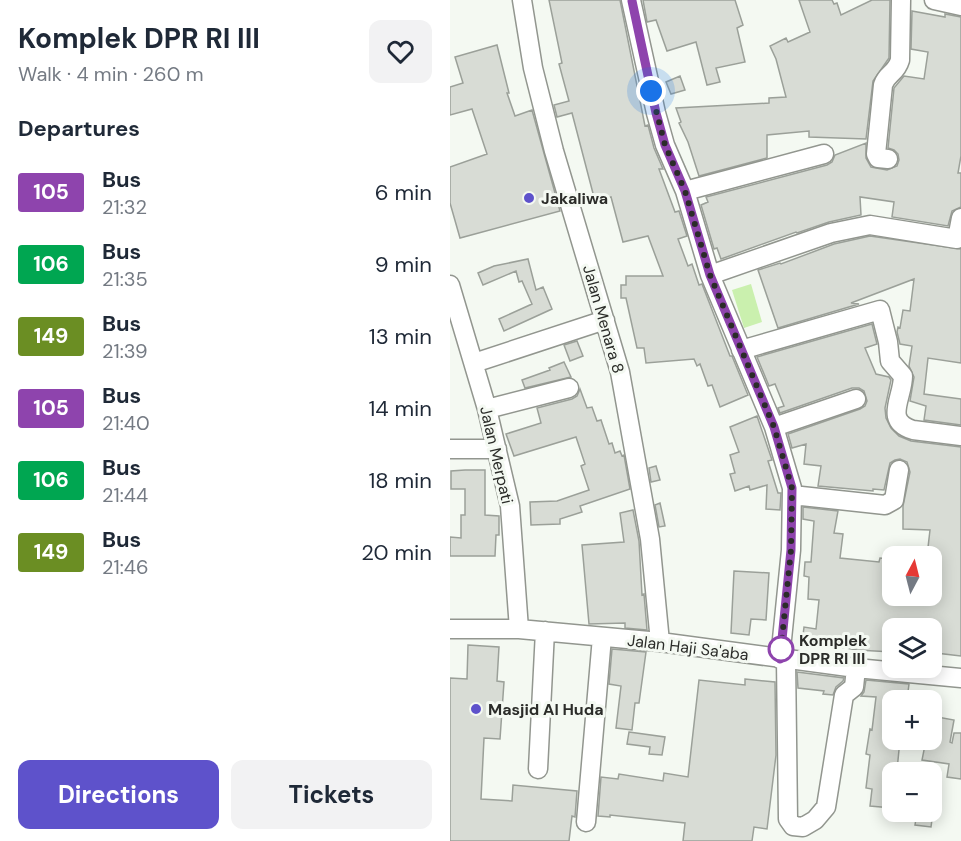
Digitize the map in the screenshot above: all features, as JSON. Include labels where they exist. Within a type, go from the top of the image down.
[{"type":"street","name":"Jalan Menara 8","points":[[522,0],[533,68],[554,151],[620,372],[650,538],[660,642]]},
{"type":"street","points":[[633,0],[656,113],[665,145],[685,191],[710,275],[774,427],[792,495],[791,550],[783,659],[788,819],[793,826],[809,825],[821,815],[826,807],[844,695],[854,687],[856,668]]},
{"type":"street","points":[[888,159],[878,158],[876,154],[883,85],[885,78],[898,69],[900,60],[901,0]]},
{"type":"street","points":[[934,0],[961,6]]},
{"type":"street","points":[[685,191],[824,154]]},
{"type":"street","points":[[710,275],[831,233],[870,225],[957,239],[961,218]]},
{"type":"street","name":"Jalan Merpati","points":[[450,285],[487,409],[510,506],[519,629]]},
{"type":"street","points":[[741,350],[880,310],[890,361],[903,376],[897,410],[898,420],[907,428],[914,430],[961,436]]},
{"type":"street","points":[[474,363],[605,320]]},
{"type":"street","points":[[487,409],[569,388]]},
{"type":"street","points":[[774,427],[856,399]]},
{"type":"street","points":[[450,449],[497,449]]},
{"type":"street","points":[[792,495],[885,505],[894,500],[899,470]]},
{"type":"street","name":"Jalan Haji Sa'aba","points":[[450,629],[519,629],[660,642],[856,668],[961,678]]},
{"type":"street","points":[[538,769],[545,631]]},
{"type":"street","points":[[586,822],[602,637]]},
{"type":"green space","points":[[751,284],[762,322],[744,328],[732,290]]},
{"type":"building","points":[[549,0],[620,0],[645,126],[648,125],[663,169],[659,169],[675,212],[679,211],[687,236],[678,239],[688,266],[692,264],[699,285],[702,284],[748,395],[720,407],[712,385],[708,386],[700,364],[697,366],[694,359],[646,363],[644,348],[637,348],[626,298],[621,298],[621,285],[626,285],[626,276],[663,276],[648,236],[623,242],[611,197],[595,201],[572,113],[557,117],[554,105],[569,101],[559,64],[562,63]]},
{"type":"building","points":[[643,0],[735,0],[743,25],[737,28],[745,62],[716,68],[720,82],[707,85],[696,42],[667,51],[656,20],[647,22]]},
{"type":"building","points":[[799,0],[832,0],[834,4],[837,3],[841,15],[872,0],[890,0],[889,58],[873,81],[866,139],[809,137],[809,131],[767,135],[767,158],[699,176],[679,123],[681,122],[676,108],[769,103],[769,98],[786,97],[776,59],[770,46],[786,38],[788,42],[810,32]]},
{"type":"building","points":[[912,11],[945,17],[945,14],[961,17],[961,156],[958,173],[961,173],[961,207],[952,211],[948,226],[892,217],[894,202],[860,197],[861,215],[796,232],[721,259],[717,248],[714,249],[701,205],[708,202],[706,197],[827,165],[832,162],[835,155],[866,143],[866,158],[871,167],[887,170],[897,166],[898,154],[888,148],[894,88],[904,76],[924,79],[928,52],[911,49]]},
{"type":"building","points":[[497,45],[509,93],[507,93],[515,116],[532,110],[560,211],[460,238],[450,203],[450,167],[487,154],[472,109],[450,115],[450,87],[463,83],[455,57]]},
{"type":"building","points":[[680,76],[685,90],[671,94],[666,82]]},
{"type":"building","points":[[870,236],[961,249],[961,363],[928,358],[924,394],[961,399],[961,425],[924,420],[926,406],[910,401],[914,377],[909,366],[912,346],[900,344],[897,332],[898,327],[900,328],[903,310],[910,311],[914,279],[851,303],[859,304],[778,328],[758,270],[834,244]]},
{"type":"building","points":[[528,259],[536,290],[543,287],[552,309],[504,331],[499,319],[532,304],[522,281],[519,282],[516,271],[483,285],[478,273],[494,266]]},
{"type":"building","points":[[872,324],[877,344],[865,348],[876,374],[889,377],[891,380],[885,408],[886,418],[891,428],[899,436],[911,441],[961,447],[961,656],[942,654],[942,618],[882,618],[882,651],[802,643],[804,627],[816,629],[819,600],[808,599],[809,577],[804,576],[805,562],[811,562],[814,521],[803,519],[803,507],[838,511],[834,533],[843,534],[840,558],[879,562],[882,558],[882,606],[942,606],[942,546],[928,546],[930,530],[903,529],[903,506],[910,472],[907,462],[900,459],[890,463],[884,490],[818,486],[821,466],[804,464],[806,444],[792,448],[788,434],[860,409],[867,401],[864,391],[852,388],[780,413],[778,408],[784,406],[775,384],[769,386],[757,357]]},
{"type":"building","points":[[577,341],[583,356],[570,361],[564,345]]},
{"type":"building","points":[[564,362],[571,377],[525,388],[522,380],[550,370],[549,368]]},
{"type":"building","points":[[580,389],[587,408],[592,407],[597,421],[601,420],[609,444],[612,443],[615,453],[620,451],[622,456],[624,455],[630,489],[580,506],[582,512],[560,519],[560,524],[531,525],[530,502],[557,501],[589,490],[581,466],[585,464],[576,437],[514,456],[506,434],[541,423],[537,408],[572,399],[577,396]]},
{"type":"building","points":[[757,416],[772,460],[768,461],[778,493],[781,493],[780,510],[766,509],[767,485],[750,490],[749,486],[735,491],[730,474],[735,473],[730,455],[739,452],[730,427]]},
{"type":"building","points":[[656,466],[660,480],[651,482],[649,468]]},
{"type":"building","points":[[485,470],[485,515],[499,516],[499,535],[496,535],[495,556],[450,556],[450,537],[461,538],[461,515],[465,515],[465,489],[451,489],[451,471]]},
{"type":"building","points":[[660,503],[665,526],[659,527],[655,505]]},
{"type":"building","points":[[633,510],[639,541],[642,595],[644,594],[647,630],[625,628],[625,623],[589,624],[582,545],[624,542],[620,513]]},
{"type":"building","points":[[734,571],[769,573],[766,620],[751,619],[749,635],[731,633]]},
{"type":"building","points":[[468,645],[499,647],[497,681],[504,682],[500,739],[484,738],[481,799],[512,801],[513,785],[577,791],[575,817],[572,816],[569,841],[450,841],[450,678],[467,679]]},
{"type":"building","points":[[612,649],[646,652],[639,703],[635,703],[632,730],[616,728],[621,686],[609,684]]},
{"type":"building","points":[[797,672],[844,678],[836,687],[833,695],[823,694],[824,691],[798,688]]},
{"type":"building","points":[[745,679],[775,682],[776,755],[767,829],[754,827],[752,841],[683,841],[685,823],[610,815],[610,817],[598,816],[601,777],[618,779],[619,774],[663,781],[664,773],[688,777],[699,680],[745,685]]},
{"type":"building","points":[[866,680],[909,684],[908,690],[882,690],[882,750],[899,750],[898,762],[882,762],[882,807],[870,806],[872,789],[866,788],[870,755],[866,754],[876,697],[861,696]]},
{"type":"building","points":[[942,718],[954,720],[950,742],[952,743],[954,733],[961,733],[961,779],[947,777],[949,764],[922,760],[924,750],[942,750]]},
{"type":"building","points":[[629,732],[665,737],[662,755],[649,754],[650,747],[627,744]]},
{"type":"building","points":[[915,822],[932,822],[931,827],[915,825]]},
{"type":"bus line","name":"105","points":[[632,1],[665,145],[685,191],[710,275],[774,427],[792,488],[791,550],[780,659]]},
{"type":"place","name":"Jakaliwa","points":[[529,198]]},
{"type":"place","name":"Komplek DPR RI III","points":[[781,649]]},
{"type":"place","name":"Masjid Al Huda","points":[[476,709]]},
{"type":"route","points":[[651,91],[665,145],[685,191],[710,275],[774,427],[792,488],[791,550],[780,659],[781,649]]}]
